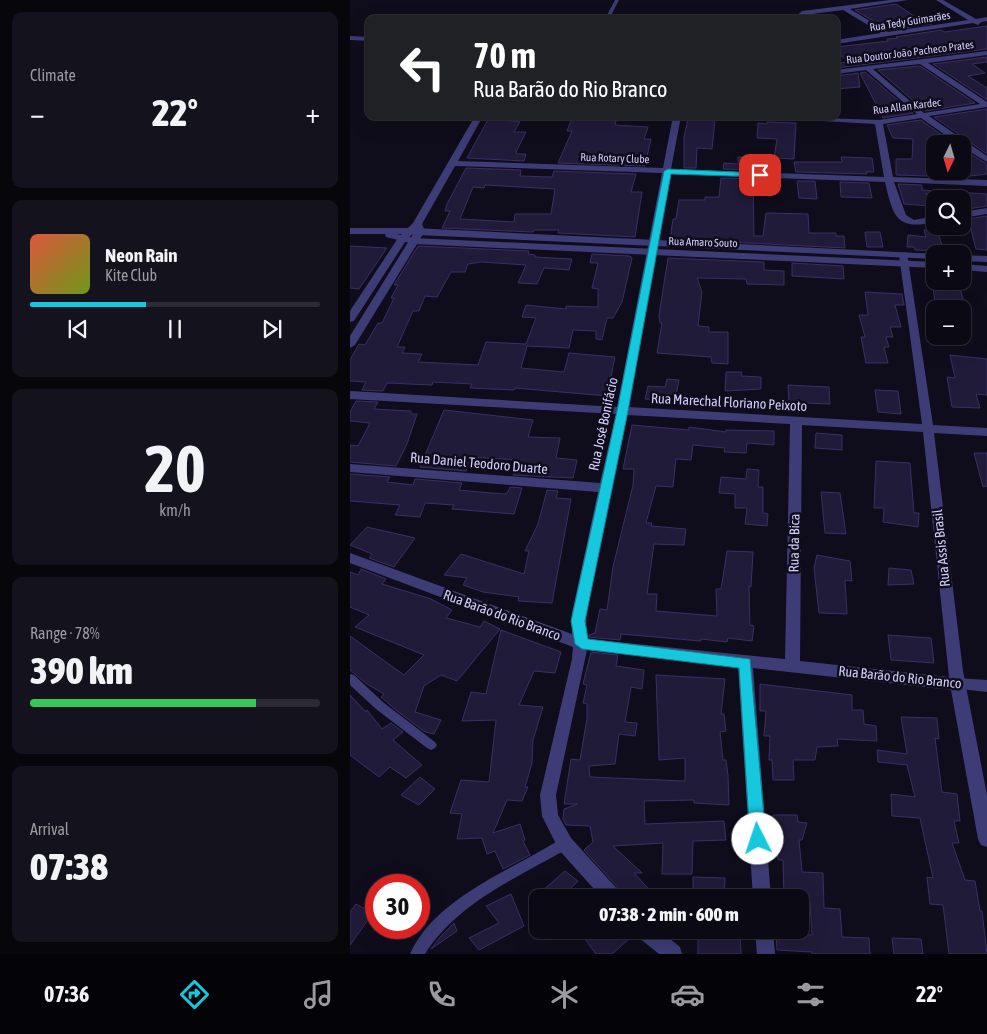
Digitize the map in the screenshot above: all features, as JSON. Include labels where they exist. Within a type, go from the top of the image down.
[{"type":"street","points":[[800,15],[802,13],[905,0]]},
{"type":"street","points":[[939,0],[987,27]]},
{"type":"street","points":[[848,7],[847,12],[887,34]]},
{"type":"street","name":"Rua Tedy Guimarães","points":[[840,41],[987,19]]},
{"type":"street","points":[[350,38],[365,39]]},
{"type":"street","name":"Rua Doutor João Pacheco Prates","points":[[840,71],[987,53]]},
{"type":"street","points":[[922,62],[987,105]]},
{"type":"street","points":[[867,68],[924,117],[987,160]]},
{"type":"street","name":"Rua Allan Kardec","points":[[840,120],[879,122],[924,117],[987,105]]},
{"type":"street","points":[[350,345],[355,327],[387,281],[417,232],[452,163],[477,120]]},
{"type":"street","name":"Rua José Bonifácio","points":[[565,844],[550,816],[548,795],[582,644],[578,621],[579,612],[622,411],[676,120]]},
{"type":"street","points":[[879,122],[889,180],[902,218],[907,222],[926,221]]},
{"type":"street","name":"Rua Rotary Clube","points":[[452,163],[987,183]]},
{"type":"street","points":[[971,214],[987,211]]},
{"type":"street","name":"Rua Amaro Souto","points":[[350,231],[380,233],[408,231],[652,248],[905,259],[926,257]]},
{"type":"street","points":[[350,319],[408,231]]},
{"type":"street","name":"Rua Amaro Souto","points":[[380,233],[401,240],[417,232]]},
{"type":"street","points":[[971,258],[987,259]]},
{"type":"street","name":"Rua Amaro Souto","points":[[905,259],[926,264]]},
{"type":"street","name":"Rua Assis Brasil","points":[[905,259],[928,428],[957,684],[987,839]]},
{"type":"street","points":[[971,267],[987,268]]},
{"type":"street","points":[[375,280],[387,281]]},
{"type":"street","name":"Rua Marechal Floriano Peixoto","points":[[350,395],[987,432]]},
{"type":"street","name":"Rua da Bica","points":[[792,665],[796,421]]},
{"type":"street","name":"Rua Daniel Teodoro Duarte","points":[[350,468],[605,488]]},
{"type":"street","name":"Rua Barão do Rio Branco","points":[[350,558],[582,644],[746,663],[792,665],[987,686]]},
{"type":"street","points":[[746,663],[761,889]]},
{"type":"street","points":[[565,844],[606,889]]},
{"type":"street","points":[[654,939],[672,954]]},
{"type":"street","points":[[765,939],[766,954]]},
{"type":"lane","points":[[609,15],[616,0]]},
{"type":"lane","points":[[350,678],[380,706],[431,745]]},
{"type":"lane","points":[[416,954],[442,922],[474,897],[565,844]]},
{"type":"building","points":[[896,4],[920,20],[924,19],[932,24],[888,30],[855,10]]},
{"type":"building","points":[[987,26],[987,49],[840,67],[840,63],[849,62],[840,55],[840,47],[888,41],[887,39],[898,38],[896,37],[941,30],[945,32]]},
{"type":"building","points":[[987,57],[987,62],[972,64],[985,73],[968,76],[987,88],[987,100],[933,64]]},
{"type":"building","points":[[920,66],[975,103],[925,111],[878,70]]},
{"type":"building","points":[[865,72],[913,113],[883,118],[860,73]]},
{"type":"building","points":[[858,73],[860,87],[840,89],[840,75]]},
{"type":"building","points":[[987,109],[987,154],[971,143],[971,135],[960,135],[934,117]]},
{"type":"building","points":[[488,120],[520,122],[514,132],[526,132],[516,152],[517,154],[526,154],[524,161],[467,158]]},
{"type":"building","points":[[571,120],[612,120],[616,121],[615,125],[648,127],[644,139],[651,139],[645,166],[558,163],[572,131],[567,131]]},
{"type":"building","points":[[688,120],[715,120],[712,149],[697,148],[696,168],[684,168],[684,137]]},
{"type":"building","points":[[921,120],[942,135],[926,135],[926,176],[896,175],[896,159],[912,159],[913,139],[893,138],[887,125]]},
{"type":"building","points":[[767,122],[796,123],[794,159],[774,158],[777,139],[757,138],[758,123],[767,124]]},
{"type":"building","points":[[971,154],[987,164],[987,174],[971,176]]},
{"type":"building","points":[[738,157],[752,158],[752,170],[723,169],[724,163],[738,164]]},
{"type":"building","points":[[841,157],[872,158],[874,172],[866,172],[867,174],[796,172],[794,162],[842,162]]},
{"type":"building","points":[[466,168],[521,170],[520,176],[552,177],[554,171],[636,174],[631,192],[642,192],[635,237],[558,233],[559,230],[534,230],[533,232],[442,228],[450,211],[445,211]],"holes":[[[485,185],[555,189],[551,214],[515,214],[514,222],[460,219],[473,187],[484,188]]]},
{"type":"building","points":[[721,178],[753,179],[754,236],[763,236],[766,213],[808,214],[809,233],[836,233],[836,236],[844,236],[845,248],[670,239],[673,219],[676,219],[679,200],[705,200],[705,197],[719,197]]},
{"type":"building","points":[[797,181],[815,181],[817,199],[799,198]]},
{"type":"building","points":[[840,182],[869,183],[872,198],[841,197]]},
{"type":"building","points":[[898,184],[922,185],[922,190],[926,190],[926,206],[904,204]]},
{"type":"building","points":[[971,193],[987,194],[987,206],[971,209]]},
{"type":"building","points":[[987,216],[987,250],[976,249],[971,230],[971,219]]},
{"type":"building","points":[[924,230],[926,230],[926,235],[939,235],[942,245],[926,245],[926,250],[915,250],[914,247],[907,247],[908,235],[926,237]]},
{"type":"building","points":[[865,232],[880,232],[883,247],[867,247]]},
{"type":"building","points":[[350,246],[387,248],[359,289],[350,288]]},
{"type":"building","points":[[418,246],[529,251],[528,254],[535,255],[535,257],[572,259],[569,270],[544,268],[537,284],[518,283],[526,265],[481,262],[468,264],[465,272],[451,272],[437,297],[425,296],[419,311],[413,311],[397,347],[405,347],[402,353],[422,354],[418,362],[478,365],[486,342],[526,344],[536,318],[522,317],[526,305],[566,309],[566,306],[598,307],[598,289],[592,288],[598,263],[590,263],[592,254],[630,256],[632,258],[622,302],[613,318],[607,318],[602,340],[596,339],[596,331],[573,330],[569,348],[527,346],[521,368],[564,372],[569,353],[615,357],[607,396],[515,388],[514,390],[470,388],[472,384],[433,382],[432,385],[387,383],[383,391],[362,390],[366,382],[350,381],[350,360],[359,344],[365,345],[378,323],[382,323],[398,285],[394,285]]},
{"type":"building","points":[[668,258],[764,262],[764,270],[784,271],[784,285],[747,284],[746,279],[697,278],[702,292],[698,326],[709,327],[709,332],[728,332],[728,364],[712,363],[711,357],[657,353],[662,323],[660,323],[659,315]]},
{"type":"building","points":[[792,263],[843,266],[844,279],[792,276]]},
{"type":"building","points":[[933,290],[961,290],[963,300],[935,300]]},
{"type":"building","points":[[865,292],[902,294],[904,305],[895,305],[901,327],[890,327],[893,337],[886,337],[889,347],[884,347],[888,363],[866,363],[861,337],[865,337],[859,315],[868,315]]},
{"type":"building","points":[[950,355],[987,359],[987,395],[976,394],[980,408],[952,407],[947,377],[955,378]]},
{"type":"building","points":[[726,372],[742,372],[741,376],[761,377],[761,389],[725,391]]},
{"type":"building","points":[[667,379],[679,380],[675,401],[645,399],[648,386],[665,387]]},
{"type":"building","points":[[788,385],[829,387],[830,404],[803,403],[803,405],[789,405]]},
{"type":"building","points":[[875,390],[898,391],[901,414],[878,412]]},
{"type":"building","points":[[356,401],[378,402],[374,409],[411,411],[411,414],[417,414],[407,444],[396,466],[350,462],[350,445],[358,446],[370,423],[350,421],[350,412]]},
{"type":"building","points":[[444,410],[533,420],[528,437],[560,438],[556,458],[577,460],[573,478],[513,475],[517,460],[471,457],[466,471],[420,467]]},
{"type":"building","points":[[632,425],[689,430],[689,427],[726,432],[726,430],[774,431],[774,445],[747,443],[746,453],[724,452],[725,448],[693,445],[691,460],[676,459],[673,487],[656,486],[646,523],[652,523],[651,526],[686,529],[684,545],[654,544],[647,594],[657,594],[656,611],[717,616],[716,589],[721,589],[727,551],[753,552],[751,587],[749,586],[750,625],[754,626],[752,641],[728,638],[727,642],[701,639],[701,641],[621,634],[620,640],[589,637],[589,635],[595,633],[600,609],[607,610],[613,567],[633,485],[634,469],[623,469]]},
{"type":"building","points":[[816,433],[842,435],[842,450],[815,448]]},
{"type":"building","points":[[974,453],[987,453],[987,486],[983,487]]},
{"type":"building","points":[[876,461],[910,463],[914,513],[919,513],[918,527],[883,522],[884,508],[874,508]]},
{"type":"building","points":[[747,469],[759,470],[758,487],[763,487],[763,513],[768,514],[767,526],[745,524],[747,508],[735,508],[735,494],[719,493],[721,477],[746,479]]},
{"type":"building","points":[[350,474],[390,477],[387,482],[413,485],[415,479],[462,483],[459,490],[480,492],[505,494],[510,487],[522,488],[514,514],[452,509],[454,505],[425,503],[420,517],[395,515],[400,505],[350,501]]},
{"type":"building","points":[[547,490],[558,491],[556,498],[571,499],[552,603],[518,601],[519,597],[483,592],[463,585],[467,578],[444,575],[461,554],[524,574],[529,551],[525,551],[538,524]]},
{"type":"building","points":[[821,492],[840,493],[846,534],[825,533]]},
{"type":"building","points":[[367,527],[415,538],[394,567],[369,558],[372,554],[350,545]]},
{"type":"building","points":[[817,555],[850,561],[852,581],[845,580],[847,614],[819,613],[814,568]]},
{"type":"building","points":[[889,568],[911,570],[914,584],[888,585]]},
{"type":"building","points":[[361,569],[386,579],[382,584],[431,599],[452,610],[446,618],[480,627],[484,621],[500,629],[457,681],[441,675],[424,686],[415,712],[441,720],[434,734],[425,732],[397,711],[381,697],[384,694],[367,684],[350,670],[350,636],[404,675],[424,655],[355,627],[369,615],[350,607],[350,572],[358,575]]},
{"type":"building","points":[[501,630],[561,652],[555,673],[534,671],[519,705],[543,707],[533,740],[532,763],[525,787],[528,787],[522,801],[507,800],[493,833],[520,824],[525,840],[523,841],[530,855],[503,869],[495,851],[487,854],[482,838],[457,839],[462,814],[450,813],[461,780],[489,782],[496,720],[462,721],[471,692],[486,694]]},
{"type":"building","points":[[888,635],[931,638],[934,663],[891,660]]},
{"type":"building","points":[[591,652],[618,655],[616,666],[644,670],[642,689],[631,687],[625,722],[637,723],[635,736],[619,734],[615,764],[589,766],[590,777],[685,781],[685,758],[659,760],[656,675],[725,679],[721,714],[724,714],[726,731],[720,732],[723,760],[726,760],[728,775],[729,805],[694,803],[694,800],[644,801],[645,824],[724,821],[726,840],[693,841],[692,874],[662,874],[663,843],[613,846],[642,873],[634,873],[649,889],[619,889],[584,850],[593,842],[590,826],[566,825],[563,819],[564,809],[578,804],[564,804],[571,759],[580,760],[587,718],[587,704],[583,703],[587,685],[583,684]]},
{"type":"building","points":[[760,684],[852,695],[852,710],[863,710],[864,724],[876,726],[877,741],[837,739],[838,746],[817,747],[815,760],[793,760],[794,780],[773,780],[772,760],[769,760],[770,736],[764,736],[766,711],[760,711]]},
{"type":"building","points":[[350,695],[366,712],[367,710],[382,729],[391,723],[403,732],[393,740],[422,765],[406,778],[390,767],[379,777],[350,755]]},
{"type":"building","points":[[901,717],[937,718],[939,739],[935,738],[942,792],[957,794],[960,821],[954,821],[959,843],[952,843],[965,880],[975,881],[980,911],[982,911],[987,954],[949,954],[943,905],[930,904],[927,877],[933,878],[920,818],[892,816],[891,794],[915,797],[907,765],[878,762],[877,750],[907,754]]},
{"type":"building","points":[[420,777],[435,789],[419,805],[401,795]]},
{"type":"building","points":[[773,815],[797,815],[798,822],[807,823],[802,840],[799,840],[802,872],[823,873],[824,908],[840,909],[842,937],[869,938],[870,954],[812,954],[812,952],[777,950],[776,939],[809,939],[809,935],[812,935],[809,889],[784,889],[783,860],[778,860]]},
{"type":"building","points":[[565,871],[578,881],[570,889],[544,889]]},
{"type":"building","points":[[693,877],[725,878],[724,889],[693,889]]},
{"type":"building","points":[[511,894],[524,926],[479,950],[469,938],[499,923],[486,906]]},
{"type":"building","points":[[356,904],[365,909],[365,924],[350,945],[350,912]]},
{"type":"building","points":[[454,923],[457,931],[431,949],[440,937]]},
{"type":"building","points":[[892,938],[921,939],[923,954],[894,954]]},
{"type":"building","points":[[585,939],[629,939],[612,954],[596,954]]},
{"type":"building","points":[[698,939],[740,939],[741,954],[698,954]]},
{"type":"route","points":[[758,839],[746,663],[582,644],[578,621],[622,411],[668,171],[760,175]]}]
